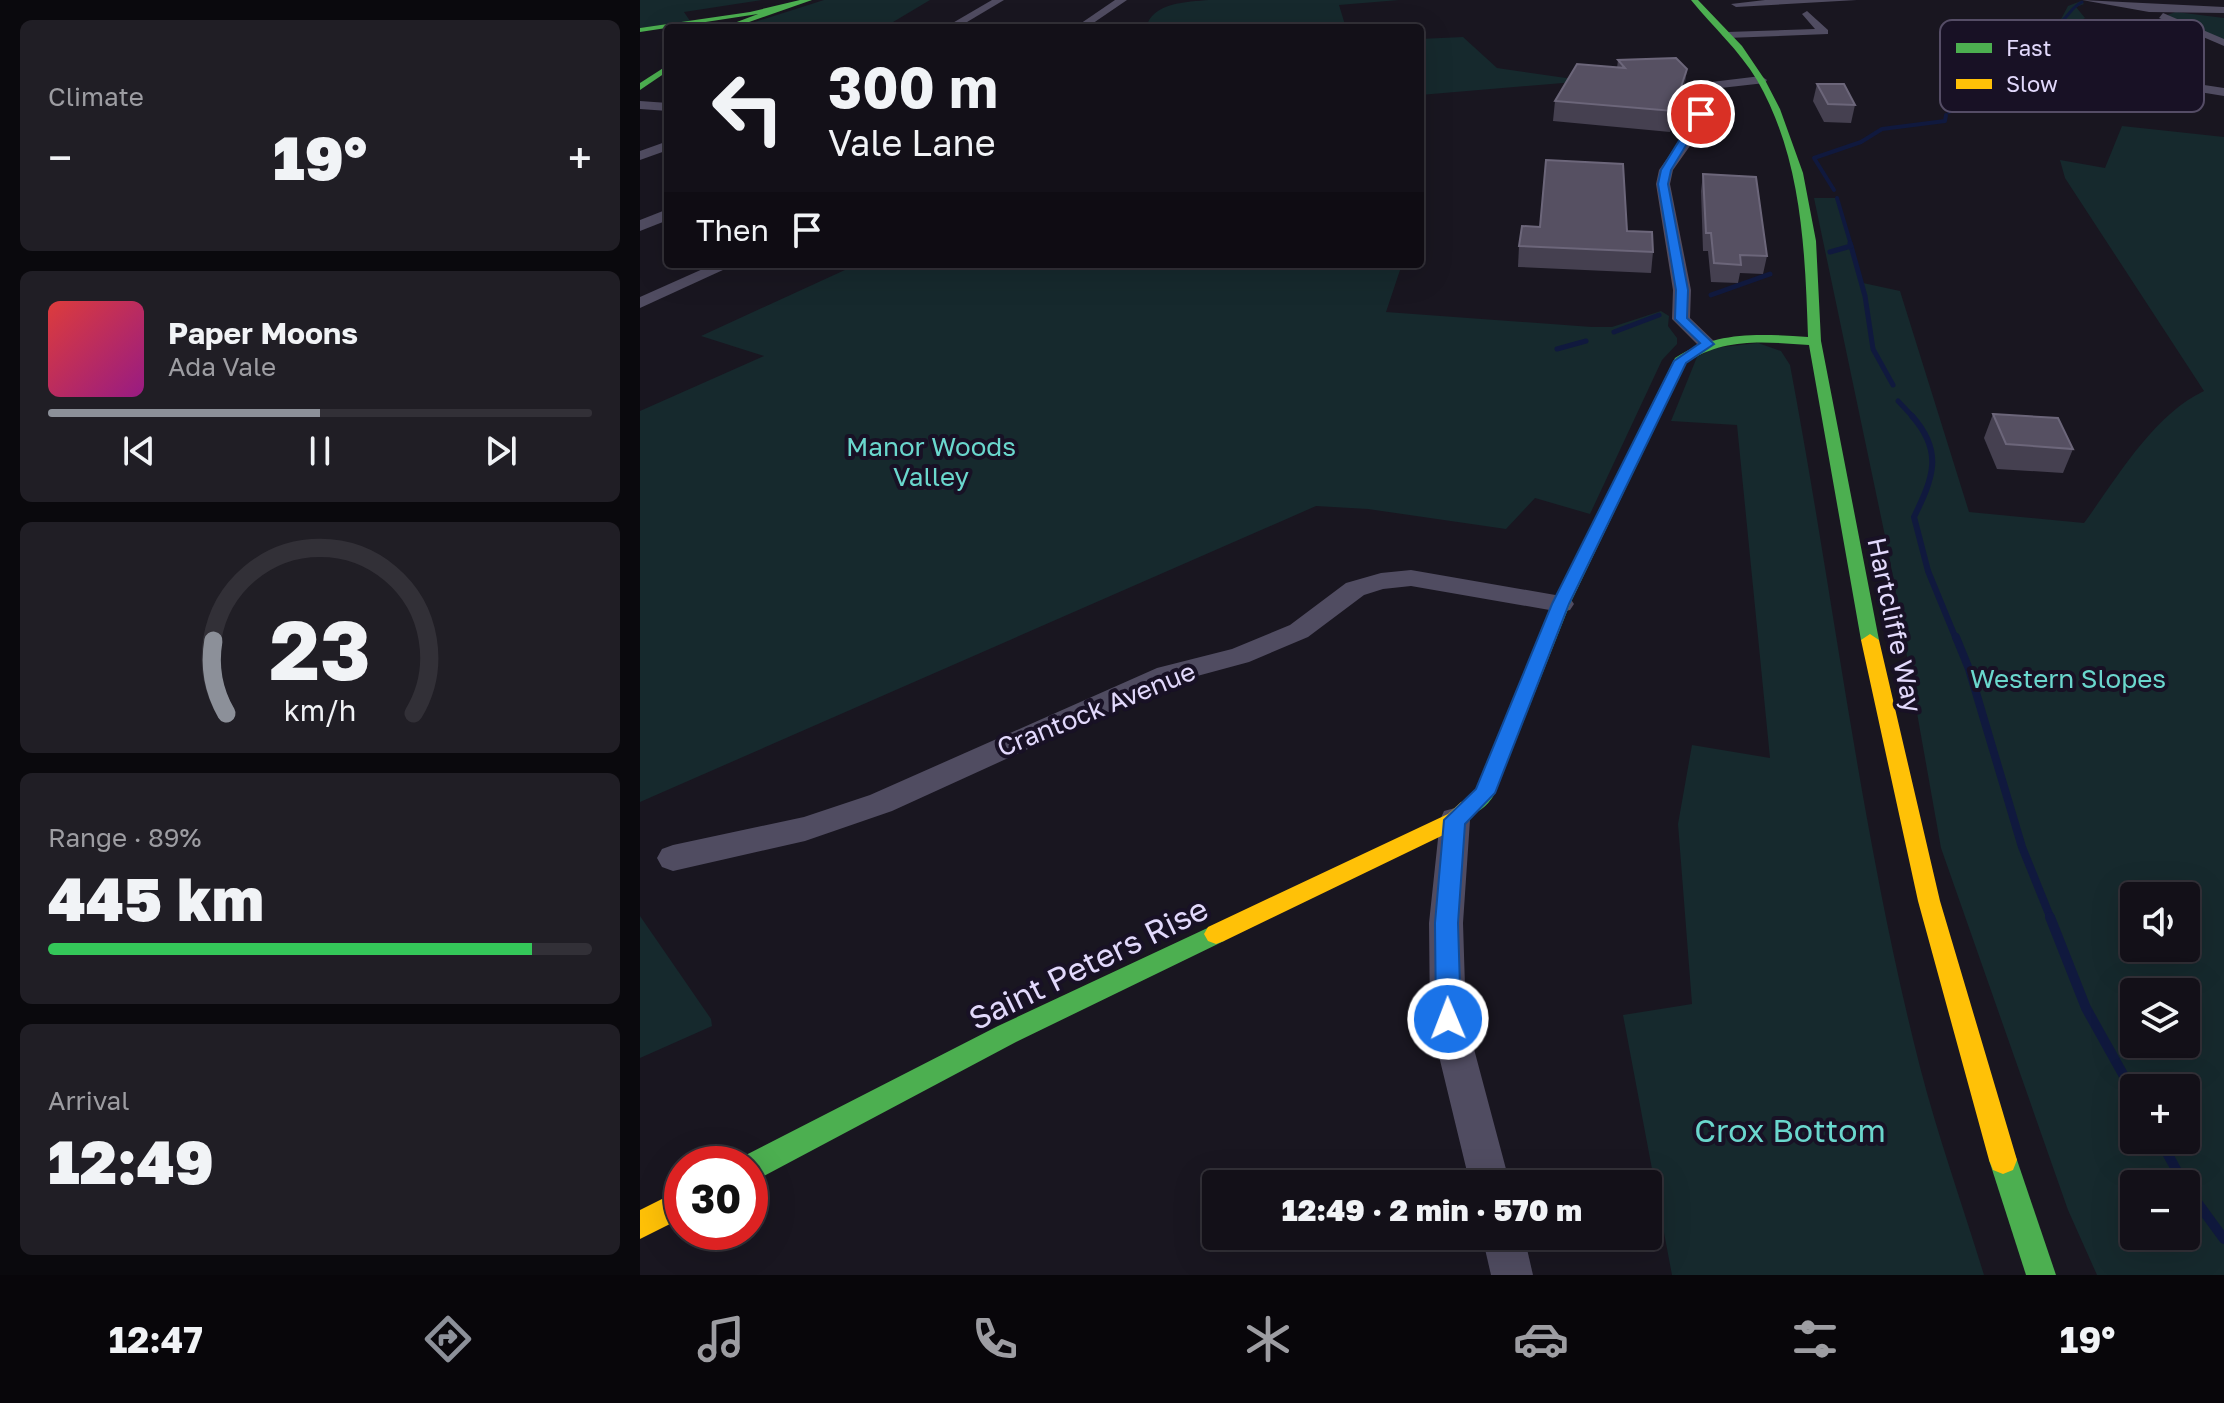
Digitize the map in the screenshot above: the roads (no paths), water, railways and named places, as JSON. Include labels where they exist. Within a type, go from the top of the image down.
[{"type":"main road","points":[[737,24],[809,0]]},
{"type":"main road","name":"Hartcliffe Way","points":[[1695,0],[1727,35],[1761,80],[1783,124],[1801,192],[1816,299],[1815,341],[1859,594],[1932,907],[1979,1085],[2041,1275]]},
{"type":"main road","points":[[682,24],[786,7]]},
{"type":"main road","points":[[732,24],[750,14]]},
{"type":"main road","points":[[703,21],[726,24]]},
{"type":"main road","points":[[640,30],[664,27]]},
{"type":"main road","points":[[640,87],[664,70]]},
{"type":"main road","points":[[1708,344],[1738,339],[1815,341]]},
{"type":"main road","name":"Saint Peters Rise","points":[[768,1159],[1007,1034],[1455,820],[1485,793],[1561,604],[1680,361],[1708,344]]},
{"type":"main road","points":[[640,1225],[664,1212]]},
{"type":"street","points":[[956,24],[999,0]]},
{"type":"street","points":[[1085,24],[1122,0]]},
{"type":"street","points":[[1736,4],[1852,0]]},
{"type":"street","points":[[2087,0],[2149,9],[2224,10]]},
{"type":"street","points":[[2149,9],[2173,20]]},
{"type":"street","points":[[1727,35],[1824,32],[1807,14]]},
{"type":"street","points":[[2204,34],[2224,43]]},
{"type":"street","points":[[1708,344],[1681,319],[1682,290],[1663,184],[1666,170],[1697,126],[1707,86],[1761,80]]},
{"type":"street","points":[[640,105],[664,107]]},
{"type":"street","points":[[640,156],[664,147]]},
{"type":"street","points":[[640,226],[664,216]]},
{"type":"street","points":[[640,303],[719,268]]},
{"type":"street","name":"Crantock Avenue","points":[[673,858],[805,829],[881,803],[1167,675],[1240,656],[1299,631],[1355,589],[1381,581],[1411,578],[1561,604]]},
{"type":"street","points":[[1455,820],[1446,923],[1448,1019],[1486,1170]]},
{"type":"street","points":[[1506,1250],[1512,1275]]},
{"type":"waterway","points":[[2063,20],[2082,2]]},
{"type":"waterway","points":[[1834,190],[1814,158],[1861,142],[1882,129],[1945,121],[1946,115]]},
{"type":"waterway","points":[[1837,198],[1851,245]]},
{"type":"waterway","points":[[1830,252],[1851,246]]},
{"type":"waterway","points":[[1851,246],[1865,296],[1873,349],[1893,385]]},
{"type":"waterway","points":[[1711,295],[1770,274]]},
{"type":"waterway","points":[[1614,332],[1659,315]]},
{"type":"waterway","points":[[1557,349],[1586,341]]},
{"type":"waterway","points":[[1898,401],[1914,418]]},
{"type":"waterway","points":[[1912,416],[1922,429],[1932,453],[1930,477],[1914,517],[1928,571],[1956,639]]},
{"type":"waterway","points":[[1956,637],[1969,669],[2022,847],[2051,919]]},
{"type":"waterway","points":[[2050,917],[2086,1008],[2123,1074]]},
{"type":"waterway","points":[[2168,1154],[2176,1170]]},
{"type":"waterway","points":[[2200,1206],[2224,1239]]},
{"type":"park label","name":"Manor Woods Valley","points":[[931,461]]},
{"type":"park label","name":"Western Slopes","points":[[2068,678]]},
{"type":"park label","name":"Crox Bottom","points":[[1790,1130]]}]
